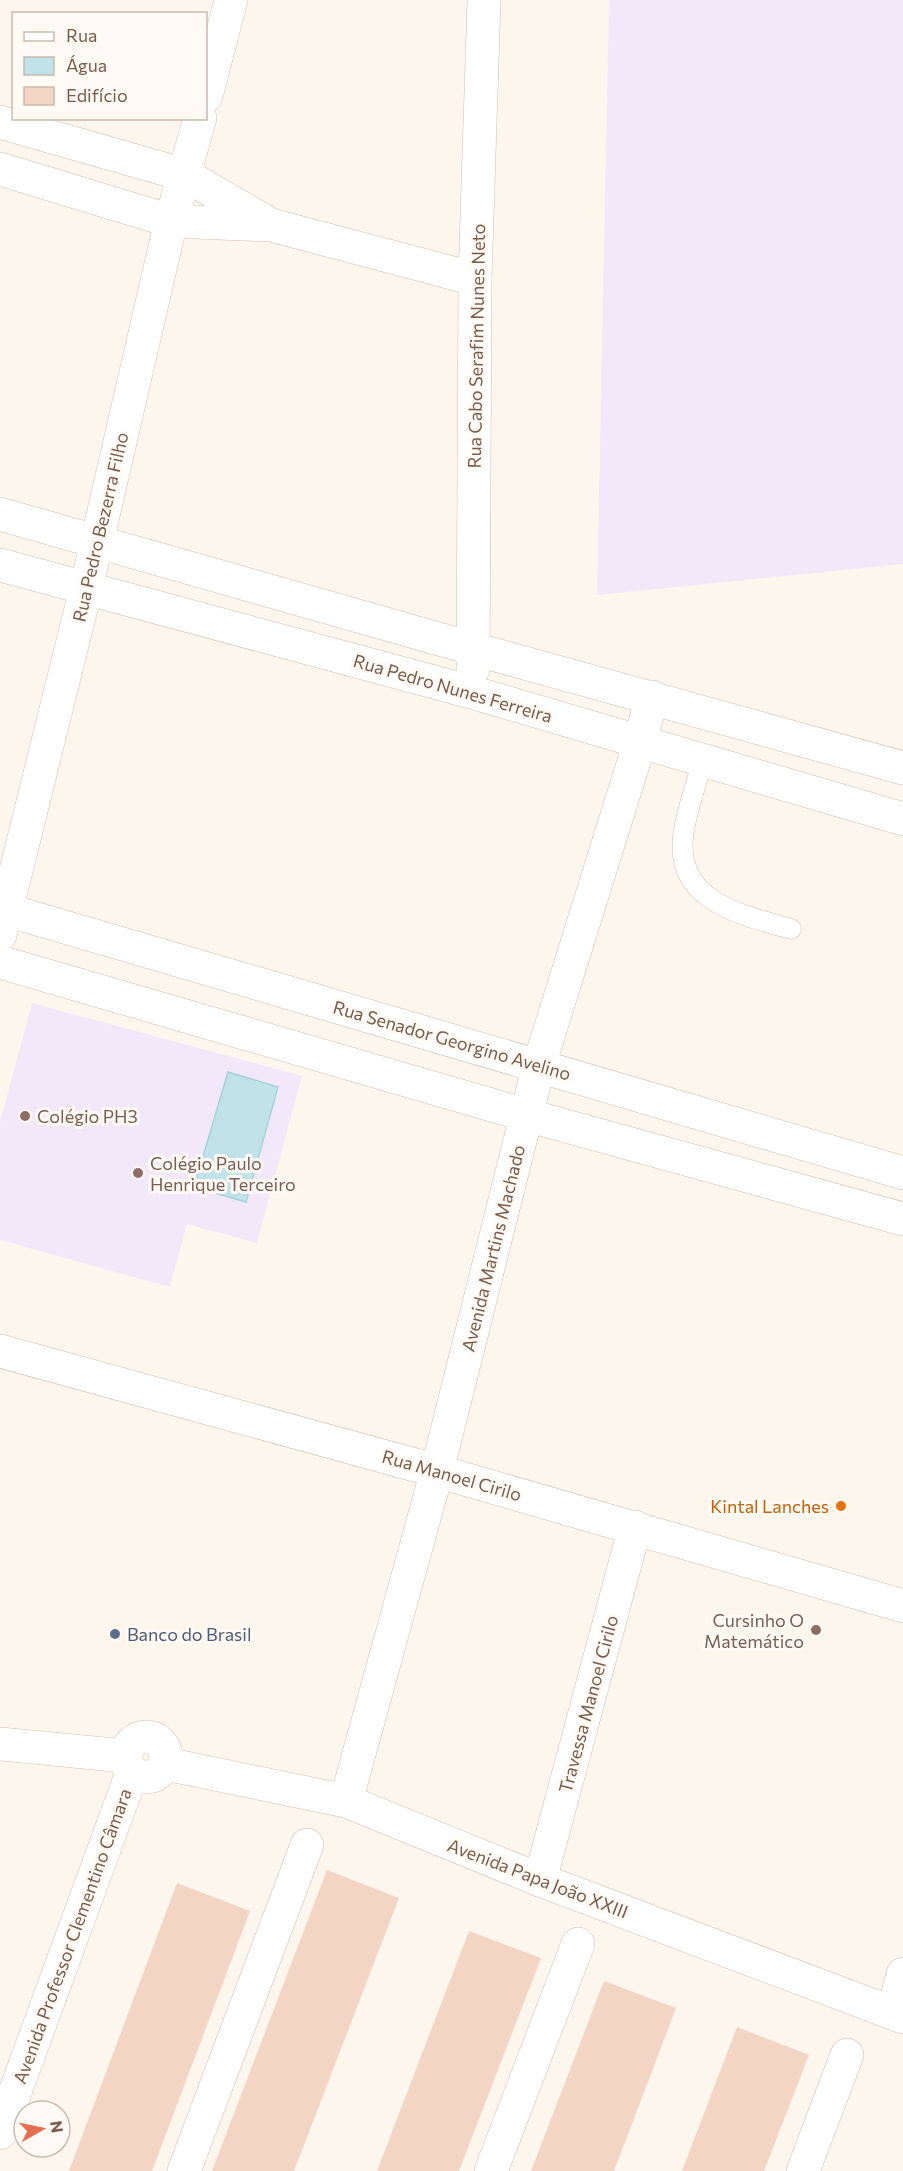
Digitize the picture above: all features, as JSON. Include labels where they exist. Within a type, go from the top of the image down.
[{"type":"street","points":[[207,92],[231,0]]},
{"type":"street","name":"Rua Cabo Serafim Nunes Neto","points":[[471,692],[474,649],[475,279],[484,0]]},
{"type":"street","name":"Rua Pedro Bezerra Filho","points":[[2,918],[86,589],[171,221],[199,120]]},
{"type":"street","points":[[0,122],[185,176],[271,225]]},
{"type":"street","points":[[0,169],[171,221],[271,225],[475,279]]},
{"type":"street","points":[[0,514],[903,768]]},
{"type":"street","name":"Rua Pedro Nunes Ferreira","points":[[0,565],[471,692],[903,819]]},
{"type":"street","name":"Avenida Martins Machado","points":[[346,1801],[437,1471],[539,1065],[652,698]]},
{"type":"street","name":"Rua Senador Georgino Avelino","points":[[2,918],[539,1065],[903,1173]]},
{"type":"street","points":[[0,962],[526,1115],[903,1219]]},
{"type":"street","name":"Rua Manoel Cirilo","points":[[0,1351],[437,1471],[903,1606]]},
{"type":"street","name":"Travessa Manoel Cirilo","points":[[540,1880],[635,1527]]},
{"type":"street","name":"Avenida Papa João XXIII","points":[[129,1765],[128,1747],[135,1740],[145,1736],[155,1738],[163,1745],[167,1754],[166,1764],[346,1801],[540,1880],[898,2015]]},
{"type":"street","points":[[0,1744],[129,1765]]},
{"type":"street","name":"Avenida Professor Clementino Câmara","points":[[0,2133],[129,1765]]},
{"type":"street","points":[[184,2171],[307,1845]]},
{"type":"street","points":[[491,2171],[578,1944]]},
{"type":"street","points":[[898,2015],[903,1974]]},
{"type":"street","points":[[803,2171],[847,2055]]},
{"type":"lane","points":[[704,760],[682,835],[683,856],[689,875],[700,891],[717,904],[736,914],[791,929]]},
{"type":"shaded area","points":[[609,0],[903,0],[903,564],[597,595]]},
{"type":"shaded area","name":"Colégio Paulo Henrique Terceiro","points":[[32,1003],[302,1076],[257,1243],[187,1224],[170,1287],[0,1240],[0,1122]]},
{"type":"water","points":[[228,1072],[278,1087],[246,1202],[194,1187]]},
{"type":"building","points":[[327,1870],[399,1898],[294,2171],[212,2171]]},
{"type":"building","points":[[177,1883],[250,1911],[152,2171],[69,2171]]},
{"type":"building","points":[[469,1931],[541,1958],[459,2171],[377,2171]]},
{"type":"building","points":[[604,1981],[676,2008],[614,2171],[531,2171]]},
{"type":"building","points":[[737,2027],[809,2055],[764,2171],[682,2171]]},
{"type":"place","name":"Colégio PH3","points":[[25,1116]]},
{"type":"place","name":"Colégio Paulo Henrique Terceiro","points":[[138,1173]]},
{"type":"place","name":"Kintal Lanches","points":[[841,1506]]},
{"type":"place","name":"Cursinho O Matemático","points":[[816,1630]]},
{"type":"place","name":"Banco do Brasil","points":[[115,1634]]}]
